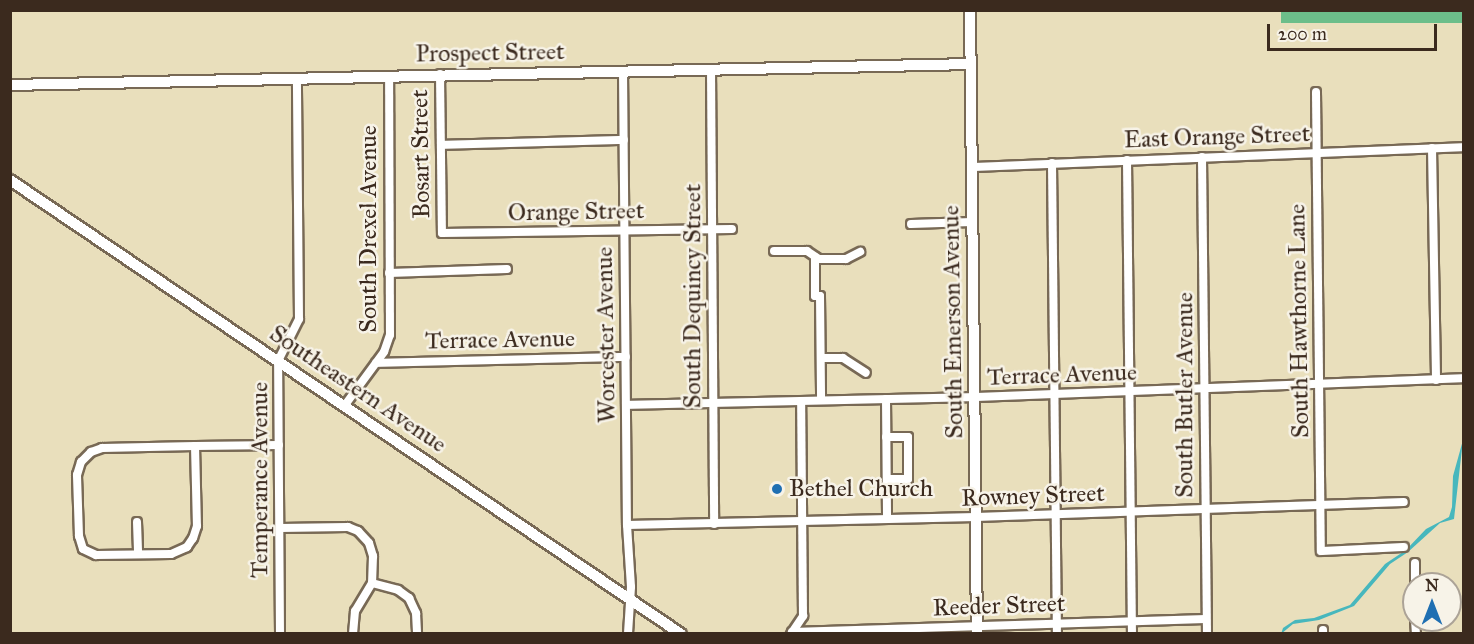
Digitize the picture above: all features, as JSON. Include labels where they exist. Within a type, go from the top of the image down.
[{"type":"main road","name":"South Emerson Avenue","points":[[970,10],[977,630]]},
{"type":"main road","name":"Prospect Street","points":[[10,84],[971,64]]},
{"type":"main road","name":"Southeastern Avenue","points":[[10,180],[681,633]]},
{"type":"street","name":"South Dequincy Street","points":[[711,69],[714,524]]},
{"type":"street","name":"Worcester Avenue","points":[[623,71],[628,633]]},
{"type":"street","name":"Bosart Street","points":[[440,75],[442,233]]},
{"type":"street","name":"South Drexel Avenue","points":[[345,405],[386,348],[390,335],[389,76]]},
{"type":"street","name":"Temperance Avenue","points":[[280,633],[278,361],[299,319],[297,78]]},
{"type":"street","name":"South Hawthorne Lane","points":[[1316,92],[1321,551],[1404,547]]},
{"type":"street","points":[[441,145],[624,140]]},
{"type":"street","name":"East Orange Street","points":[[972,167],[1464,147]]},
{"type":"street","points":[[1432,148],[1436,380]]},
{"type":"street","name":"South Butler Avenue","points":[[1202,157],[1207,633]]},
{"type":"street","points":[[1127,160],[1132,633]]},
{"type":"street","points":[[1052,163],[1056,629]]},
{"type":"street","points":[[911,224],[972,222]]},
{"type":"street","name":"Orange Street","points":[[442,233],[732,229]]},
{"type":"street","points":[[774,251],[807,251],[815,257],[842,260],[860,252]]},
{"type":"street","points":[[815,257],[815,296],[820,296],[821,400]]},
{"type":"street","points":[[390,273],[507,269]]},
{"type":"street","name":"Terrace Avenue","points":[[376,363],[626,357]]},
{"type":"street","points":[[821,358],[843,358],[865,368]]},
{"type":"street","name":"Terrace Avenue","points":[[626,405],[974,397],[1464,378]]},
{"type":"street","points":[[886,399],[887,519]]},
{"type":"street","points":[[792,633],[803,616],[801,401]]},
{"type":"street","points":[[886,437],[908,437],[908,479],[887,479]]},
{"type":"street","points":[[195,446],[197,526],[190,543],[174,553],[96,555],[85,549],[79,539],[77,477],[86,456],[102,448],[279,444]]},
{"type":"street","name":"Rowney Street","points":[[627,525],[975,517],[1404,502]]},
{"type":"street","points":[[137,522],[138,554]]},
{"type":"street","points":[[280,528],[345,527],[358,531],[366,539],[373,554],[372,582],[355,611],[353,633]]},
{"type":"street","points":[[1415,564],[1415,572]]},
{"type":"street","points":[[372,582],[398,590],[409,598],[416,613],[417,633]]},
{"type":"street","name":"Reeder Street","points":[[792,633],[1056,629],[1131,622],[1206,620]]},
{"type":"green space","points":[[1281,11],[1463,11],[1463,23],[1281,23]]},
{"type":"water","points":[[1463,440],[1454,519],[1440,523],[1408,552],[1390,564],[1354,606],[1319,620],[1293,624],[1281,634],[1283,628],[1295,620],[1314,618],[1350,605],[1385,564],[1406,550],[1426,529],[1449,517],[1452,507],[1453,476]]},
{"type":"place","name":"Bethel Church","points":[[777,489]]}]
